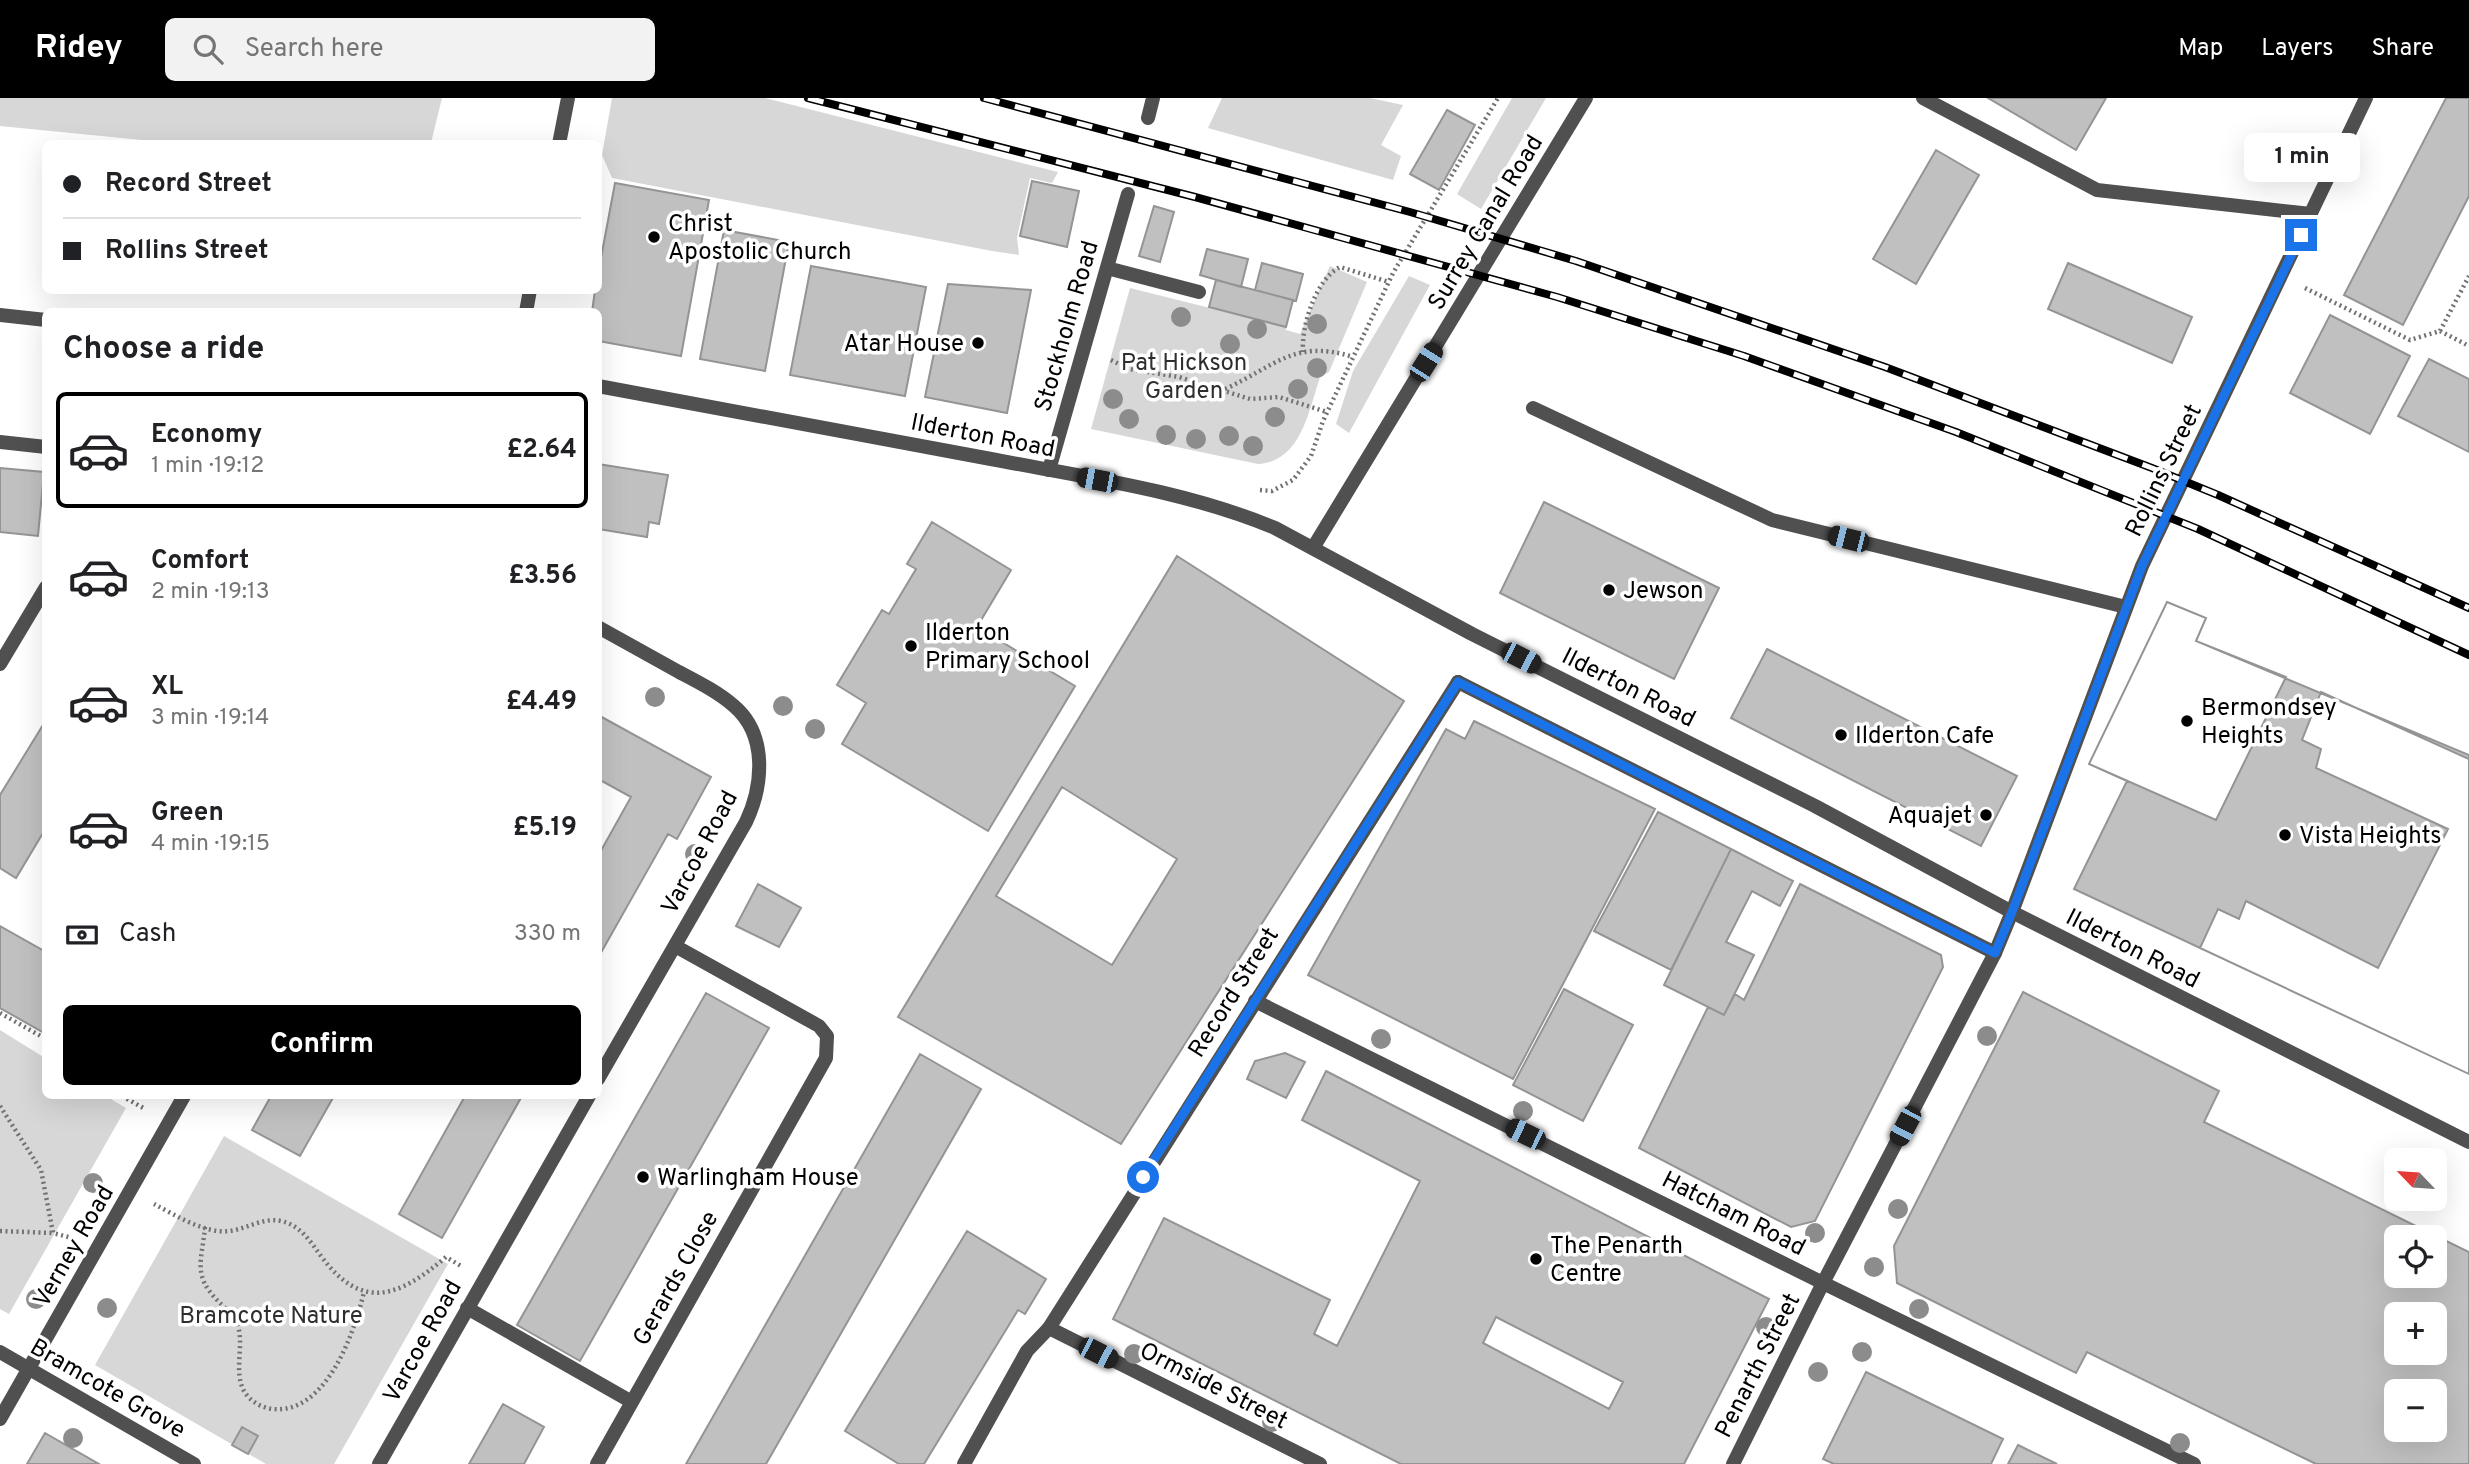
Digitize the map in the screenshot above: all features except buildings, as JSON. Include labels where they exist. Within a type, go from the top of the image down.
[{"type":"street","points":[[560,140],[568,98]]},
{"type":"street","points":[[1148,118],[1153,98]]},
{"type":"street","name":"Surrey Canal Road","points":[[1313,548],[1586,98]]},
{"type":"street","points":[[1923,98],[2097,190],[2311,214]]},
{"type":"street","name":"Rollins Street","points":[[2012,912],[2142,566],[2366,98]]},
{"type":"street","name":"Stockholm Road","points":[[1049,470],[1128,194]]},
{"type":"street","points":[[1107,268],[1199,292]]},
{"type":"street","points":[[0,315],[42,320]]},
{"type":"street","name":"Ilderton Road","points":[[602,387],[1170,495],[1224,509],[1275,528],[1472,634],[1815,806],[2012,912],[2469,1142]]},
{"type":"street","points":[[1533,408],[1772,520],[2126,607]]},
{"type":"street","points":[[0,442],[42,447]]},
{"type":"street","points":[[0,664],[42,594]]},
{"type":"street","name":"Varcoe Road","points":[[602,629],[716,692],[737,708],[752,729],[759,754],[760,782],[754,804],[602,1072]]},
{"type":"street","name":"Record Street","points":[[964,1464],[1027,1351],[1049,1328],[1458,682],[1995,953]]},
{"type":"street","name":"Penarth Street","points":[[1733,1464],[1823,1283],[1995,953],[2012,912]]},
{"type":"street","name":"Gerards Close","points":[[597,1464],[826,1058],[828,1047],[827,1036],[819,1027],[675,946]]},
{"type":"street","name":"Hatcham Road","points":[[1255,1000],[2194,1464]]},
{"type":"street","name":"Verney Road","points":[[0,1419],[182,1099]]},
{"type":"street","name":"Varcoe Road","points":[[379,1464],[587,1099]]},
{"type":"street","points":[[467,1308],[632,1402]]},
{"type":"street","name":"Ormside Street","points":[[1049,1328],[1320,1464]]},
{"type":"street","name":"Bramcote Grove","points":[[0,1352],[194,1464]]},
{"type":"path","points":[[1259,490],[1272,491],[1293,480],[1311,456],[1327,412],[1389,282],[1498,98]]},
{"type":"path","points":[[1303,352],[1302,340],[1312,306],[1323,280],[1331,272],[1340,267],[1389,282]]},
{"type":"path","points":[[2440,331],[2469,276]]},
{"type":"path","points":[[2282,277],[2410,340],[2440,331],[2469,346]]},
{"type":"path","points":[[1084,349],[1129,369],[1179,377],[1250,399],[1279,397],[1327,412]]},
{"type":"path","points":[[1224,390],[1283,358],[1303,352],[1328,350],[1353,358]]},
{"type":"path","points":[[0,1013],[42,1038]]},
{"type":"path","points":[[0,1106],[41,1170],[53,1233]]},
{"type":"path","points":[[130,1192],[178,1217],[217,1231],[230,1231],[270,1220],[292,1225],[304,1233],[334,1272],[364,1292],[392,1291],[421,1278],[446,1258],[483,1278]]},
{"type":"path","points":[[205,1227],[200,1274],[203,1284],[237,1324],[241,1351],[238,1370],[243,1389],[252,1401],[270,1409],[290,1409],[307,1401],[321,1386],[347,1346],[356,1326],[364,1292]]},
{"type":"path","points":[[0,1231],[53,1233],[100,1245]]},
{"type":"green space","points":[[0,98],[442,98],[432,140],[142,140],[0,126]]},
{"type":"green space","points":[[612,98],[765,98],[1058,172],[1052,183],[1030,178],[1017,238],[1019,255],[992,251],[612,178],[602,155]]},
{"type":"green space","points":[[1222,98],[1370,98],[1403,105],[1381,145],[1401,156],[1393,180],[1208,128]]},
{"type":"green space","points":[[1512,98],[1546,98],[1481,209],[1457,194]]},
{"type":"green space","name":"Pat Hickson Garden","points":[[1330,266],[1367,282],[1329,372],[1320,377],[1301,432],[1284,454],[1273,461],[1258,464],[1091,429],[1130,288],[1286,327],[1286,330],[1300,334]]},
{"type":"green space","points":[[1409,276],[1430,285],[1349,433],[1336,424],[1353,371]]},
{"type":"green space","points":[[0,1030],[42,1056],[42,1099],[111,1099],[126,1108],[9,1314],[0,1309]]},
{"type":"green space","name":"Bramcote Nature","points":[[224,1136],[448,1264],[334,1464],[266,1464],[95,1365]]},
{"type":"railway","points":[[808,98],[1195,197],[1557,297],[1744,356],[1956,432],[2198,529],[2469,655]]},
{"type":"railway","points":[[984,98],[1410,212],[1576,261],[1885,367],[2218,495],[2469,608]]},
{"type":"place","name":"Christ Apostolic Church","points":[[654,237]]},
{"type":"place","name":"Atar House","points":[[978,343]]},
{"type":"place","name":"Jewson","points":[[1609,590]]},
{"type":"place","name":"Ilderton Primary School","points":[[911,646]]},
{"type":"place","name":"Bermondsey Heights","points":[[2187,721]]},
{"type":"place","name":"Ilderton Cafe","points":[[1841,735]]},
{"type":"place","name":"Aquajet","points":[[1986,815]]},
{"type":"place","name":"Vista Heights","points":[[2285,835]]},
{"type":"place","name":"Warlingham House","points":[[643,1177]]},
{"type":"place","name":"The Penarth Centre","points":[[1536,1259]]},
{"type":"route","points":[[1143,1177],[1458,682],[1995,953],[2142,566],[2301,235]]}]
